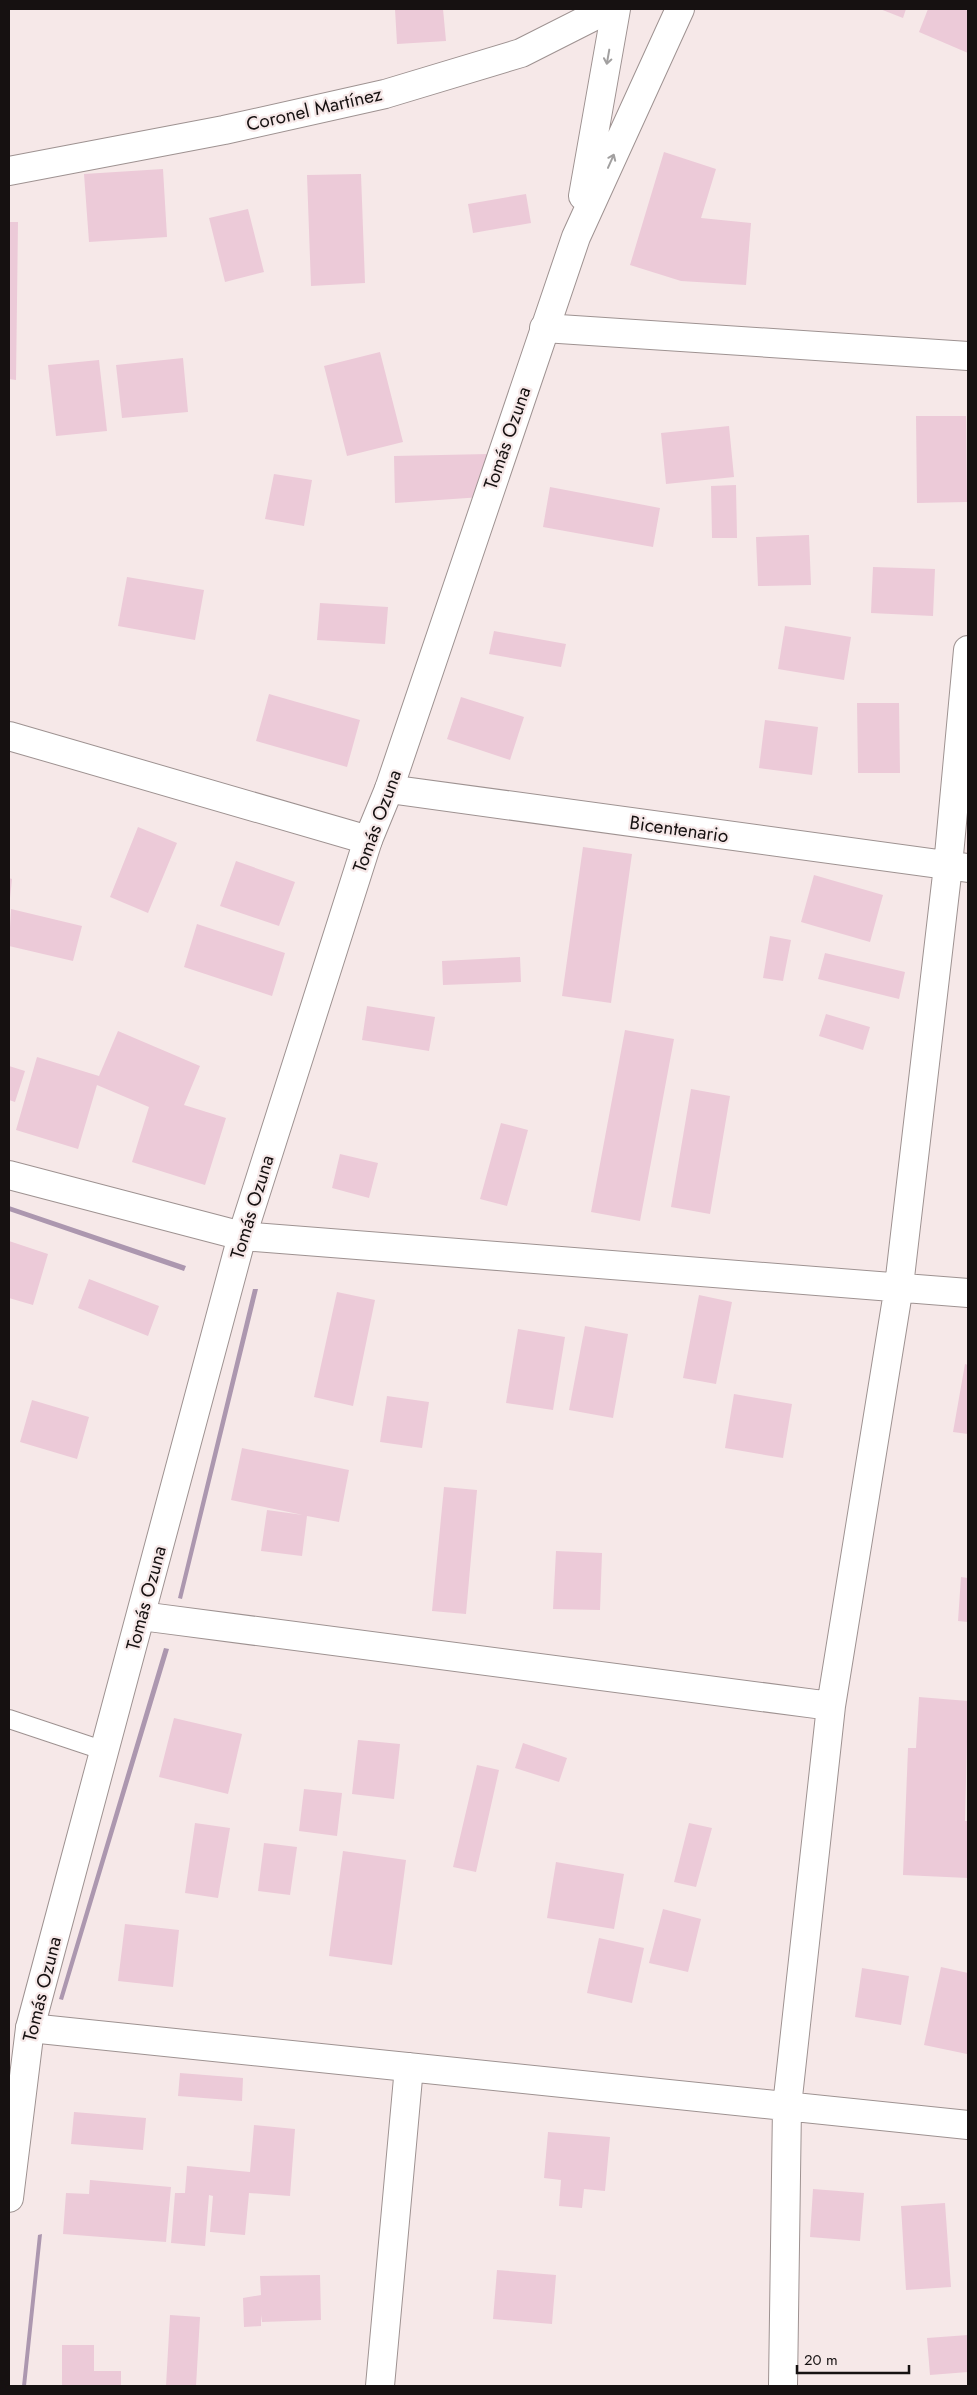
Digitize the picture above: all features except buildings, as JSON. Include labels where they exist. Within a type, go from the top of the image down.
[{"type":"street","name":"Coronel Martínez","points":[[9,170],[224,130],[386,94],[521,53],[608,9]]},
{"type":"street","name":"Tomás Ozuna","points":[[576,237],[616,9]]},
{"type":"street","name":"Tomás Ozuna","points":[[9,2198],[30,2028],[242,1236],[368,840],[389,789],[576,237],[680,9]]},
{"type":"street","points":[[544,328],[968,356]]},
{"type":"street","points":[[783,2386],[787,2106],[831,1706],[899,1286],[958,867],[968,650]]},
{"type":"street","points":[[9,736],[368,840]]},
{"type":"street","name":"Bicentenario","points":[[389,789],[958,867]]},
{"type":"street","points":[[9,1175],[242,1236],[899,1286],[968,1293]]},
{"type":"street","points":[[141,1616],[831,1706]]},
{"type":"street","points":[[30,2028],[968,2125]]},
{"type":"street","points":[[380,2386],[409,2067]]},
{"type":"lane","points":[[9,1719],[105,1751]]},
{"type":"shaded area","points":[[9,1206],[186,1266],[184,1271],[9,1211]]},
{"type":"shaded area","points":[[253,1289],[258,1289],[182,1599],[178,1598]]},
{"type":"shaded area","points":[[164,1648],[169,1649],[63,2000],[59,1999]]},
{"type":"shaded area","points":[[42,2234],[26,2386],[22,2386],[38,2235]]}]
